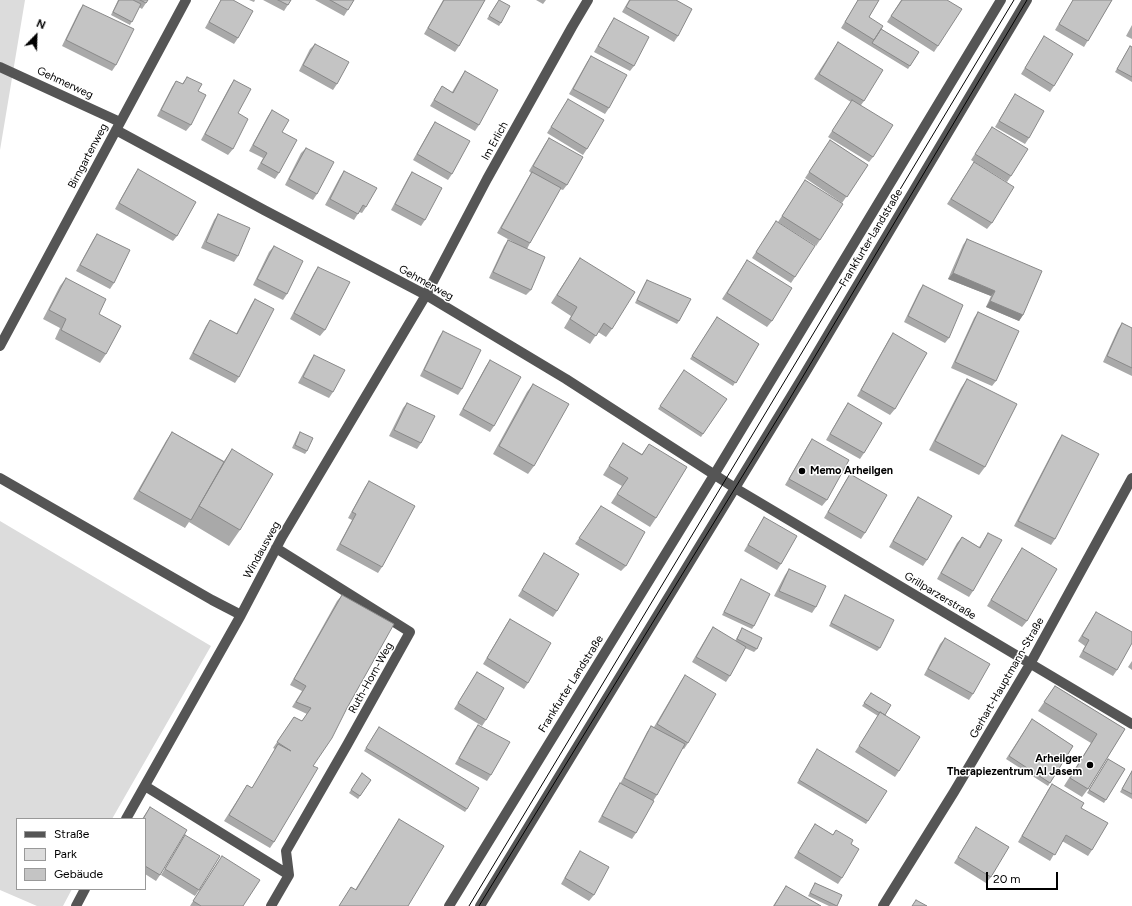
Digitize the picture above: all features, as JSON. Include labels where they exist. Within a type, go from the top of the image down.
[{"type":"street","name":"Birngartenweg","points":[[0,346],[186,0]]},
{"type":"street","name":"Im Erlich","points":[[426,295],[487,179],[588,0]]},
{"type":"street","name":"Frankfurter Landstraße","points":[[449,906],[714,475],[1001,0]]},
{"type":"street","name":"Frankfurter Landstraße","points":[[480,906],[804,375],[1027,0]]},
{"type":"street","name":"Gehmerweg","points":[[0,67],[118,126],[264,210],[426,295],[566,379],[714,475]]},
{"type":"street","name":"Windausweg","points":[[127,818],[241,615],[276,548],[426,295]]},
{"type":"street","points":[[714,475],[735,488]]},
{"type":"street","points":[[0,478],[205,596],[241,615]]},
{"type":"street","name":"Gerhart-Hauptmann-Straße","points":[[882,906],[954,792],[1030,664],[1132,478]]},
{"type":"street","name":"Grillparzerstraße","points":[[735,488],[1132,724]]},
{"type":"street","name":"Ruth-Horn-Weg","points":[[276,548],[410,632],[286,851],[289,875]]},
{"type":"street","points":[[145,786],[289,875],[271,906]]},
{"type":"street","points":[[76,906],[84,890]]},
{"type":"green space","points":[[0,0],[25,0],[0,150]]},
{"type":"green space","points":[[0,521],[211,646],[113,818],[16,818],[16,890],[71,890],[63,906],[37,906],[0,890]]},
{"type":"building","points":[[119,0],[133,0],[141,4],[132,22],[113,12]]},
{"type":"building","points":[[140,0],[148,0],[146,3]]},
{"type":"building","points":[[221,0],[233,0],[253,11],[238,38],[209,22]]},
{"type":"building","points":[[278,0],[291,0],[288,5]]},
{"type":"building","points":[[330,0],[354,0],[348,10]]},
{"type":"building","points":[[444,0],[485,0],[459,46],[428,28]]},
{"type":"building","points":[[499,0],[510,6],[501,23],[489,16]]},
{"type":"building","points":[[630,0],[676,0],[692,9],[678,36],[626,7]]},
{"type":"building","points":[[858,0],[879,0],[869,17],[883,26],[874,40],[845,22]]},
{"type":"building","points":[[902,0],[947,0],[962,9],[938,46],[891,16]]},
{"type":"building","points":[[1073,0],[1112,0],[1088,41],[1059,24]]},
{"type":"building","points":[[83,5],[134,29],[116,65],[66,40]]},
{"type":"building","points":[[614,18],[649,37],[634,66],[598,46]]},
{"type":"building","points":[[881,29],[919,52],[910,66],[872,43]]},
{"type":"building","points":[[1044,36],[1073,54],[1054,86],[1025,68]]},
{"type":"building","points":[[838,42],[883,70],[864,101],[819,74]]},
{"type":"building","points":[[315,44],[349,62],[337,84],[303,65]]},
{"type":"building","points":[[1130,46],[1132,47],[1132,77],[1117,69]]},
{"type":"building","points":[[591,56],[627,75],[609,108],[573,89]]},
{"type":"building","points":[[465,71],[498,90],[479,125],[434,100],[442,86],[453,93]]},
{"type":"building","points":[[187,77],[202,84],[198,91],[206,95],[191,125],[161,110],[176,81],[183,84]]},
{"type":"building","points":[[234,80],[251,89],[238,113],[248,119],[233,149],[205,134]]},
{"type":"building","points":[[1015,94],[1044,111],[1029,138],[999,121]]},
{"type":"building","points":[[568,99],[604,120],[587,149],[551,127]]},
{"type":"building","points":[[852,100],[893,125],[873,157],[832,131]]},
{"type":"building","points":[[272,110],[289,120],[282,132],[297,140],[279,173],[261,163],[267,153],[253,145]]},
{"type":"building","points":[[435,122],[470,141],[452,174],[417,154]]},
{"type":"building","points":[[992,127],[1028,149],[1011,176],[975,154]]},
{"type":"building","points":[[549,138],[583,157],[567,185],[533,166]]},
{"type":"building","points":[[830,140],[868,165],[847,197],[809,172]]},
{"type":"building","points":[[306,148],[334,162],[317,194],[289,179]]},
{"type":"building","points":[[974,162],[1014,187],[992,223],[951,199]]},
{"type":"building","points":[[138,169],[196,202],[177,236],[119,203]]},
{"type":"building","points":[[344,171],[377,188],[366,207],[363,205],[358,214],[330,199]]},
{"type":"building","points":[[412,172],[442,188],[425,220],[395,204]]},
{"type":"building","points":[[532,172],[561,188],[530,243],[501,228]]},
{"type":"building","points":[[805,180],[843,204],[820,240],[782,216]]},
{"type":"building","points":[[218,214],[250,228],[238,256],[206,242]]},
{"type":"building","points":[[776,221],[815,246],[795,277],[756,252]]},
{"type":"building","points":[[97,234],[130,250],[114,283],[80,265]]},
{"type":"building","points":[[967,239],[1042,271],[1023,315],[990,301],[995,291],[953,273]]},
{"type":"building","points":[[508,240],[545,257],[531,290],[493,272]]},
{"type":"building","points":[[274,246],[303,261],[287,294],[257,279]]},
{"type":"building","points":[[580,258],[635,292],[612,329],[604,323],[596,336],[570,319],[577,307],[557,295]]},
{"type":"building","points":[[747,260],[792,288],[772,321],[727,293]]},
{"type":"building","points":[[318,267],[350,282],[325,330],[294,313]]},
{"type":"building","points":[[66,278],[106,299],[99,314],[121,326],[106,354],[61,330],[66,319],[49,310]]},
{"type":"building","points":[[647,280],[691,299],[679,321],[637,300]]},
{"type":"building","points":[[923,285],[963,305],[949,338],[908,316]]},
{"type":"building","points":[[255,299],[274,309],[239,377],[193,353],[210,320],[237,334]]},
{"type":"building","points":[[978,312],[1019,331],[996,381],[955,362]]},
{"type":"building","points":[[717,317],[759,344],[736,383],[692,356]]},
{"type":"building","points":[[1122,323],[1132,328],[1132,368],[1107,356]]},
{"type":"building","points":[[443,331],[481,350],[462,389],[424,370]]},
{"type":"building","points":[[893,333],[927,353],[895,409],[861,390]]},
{"type":"building","points":[[314,355],[345,370],[333,392],[303,377]]},
{"type":"building","points":[[490,360],[521,377],[494,426],[463,409]]},
{"type":"building","points":[[684,370],[727,399],[703,434],[660,406]]},
{"type":"building","points":[[967,379],[1017,404],[985,467],[935,441]]},
{"type":"building","points":[[533,384],[569,404],[534,466],[499,446]]},
{"type":"building","points":[[407,403],[435,416],[421,443],[394,430]]},
{"type":"building","points":[[848,403],[882,423],[864,453],[830,434]]},
{"type":"building","points":[[172,432],[224,462],[191,520],[139,491]]},
{"type":"building","points":[[300,432],[313,438],[307,451],[295,445]]},
{"type":"building","points":[[1062,435],[1099,454],[1055,539],[1018,521]]},
{"type":"building","points":[[812,439],[849,460],[827,500],[789,479]]},
{"type":"building","points":[[623,443],[642,455],[649,444],[687,467],[656,518],[617,494],[628,478],[609,466]]},
{"type":"building","points":[[232,449],[273,474],[240,530],[199,506]]},
{"type":"building","points":[[850,474],[887,495],[865,533],[828,512]]},
{"type":"building","points":[[369,481],[415,506],[382,567],[340,544],[356,514],[352,512]]},
{"type":"building","points":[[918,497],[952,516],[927,560],[893,541]]},
{"type":"building","points":[[601,506],[645,532],[626,566],[579,538]]},
{"type":"building","points":[[764,517],[797,536],[781,564],[748,545]]},
{"type":"building","points":[[988,533],[1002,540],[973,591],[941,573],[962,537],[980,548]]},
{"type":"building","points":[[1022,548],[1057,569],[1027,621],[991,600]]},
{"type":"building","points":[[544,553],[579,574],[557,611],[522,590]]},
{"type":"building","points":[[789,569],[826,586],[816,607],[779,591]]},
{"type":"building","points":[[741,579],[770,594],[754,626],[724,612]]},
{"type":"building","points":[[342,595],[394,624],[332,738],[313,766],[318,768],[274,842],[229,815],[247,785],[252,788],[278,744],[291,751],[277,742],[294,717],[302,721],[311,708],[296,702],[306,686],[294,679]]},
{"type":"building","points":[[845,595],[894,620],[880,648],[831,623]]},
{"type":"building","points":[[1096,612],[1132,632],[1132,643],[1117,670],[1083,651],[1089,640],[1082,636]]},
{"type":"building","points":[[510,619],[551,643],[528,683],[487,658]]},
{"type":"building","points":[[713,627],[746,647],[730,676],[696,657]]},
{"type":"building","points":[[742,628],[762,638],[757,649],[737,639]]},
{"type":"building","points":[[945,638],[990,664],[973,694],[928,669]]},
{"type":"building","points":[[477,672],[504,688],[486,720],[458,703]]},
{"type":"building","points":[[685,675],[716,694],[688,743],[657,724]]},
{"type":"building","name":"Arheilger Therapiezentrum Al Jasem","points":[[1055,686],[1125,729],[1088,789],[1070,778],[1097,734],[1044,702]]},
{"type":"building","points":[[871,693],[891,705],[885,715],[864,703]]},
{"type":"building","points":[[880,712],[920,737],[899,771],[859,746]]},
{"type":"building","points":[[1032,719],[1073,746],[1050,783],[1009,756]]},
{"type":"building","points":[[478,725],[510,742],[491,775],[459,758]]},
{"type":"building","points":[[651,726],[685,744],[657,795],[624,778]]},
{"type":"building","points":[[379,727],[479,788],[467,809],[366,748]]},
{"type":"building","points":[[817,749],[887,791],[868,821],[799,780]]},
{"type":"building","points":[[1108,759],[1125,769],[1106,800],[1089,790]]},
{"type":"building","points":[[1132,771],[1132,794],[1122,789]]},
{"type":"building","points":[[362,773],[371,780],[360,796],[351,790]]},
{"type":"building","points":[[620,783],[654,801],[636,833],[602,816]]},
{"type":"building","points":[[1052,784],[1084,803],[1081,808],[1108,823],[1092,850],[1066,835],[1055,855],[1022,836]]},
{"type":"building","points":[[150,807],[187,830],[160,875],[146,867],[146,818],[144,818]]},
{"type":"building","points":[[399,819],[444,846],[408,906],[339,906],[351,887],[356,890]]},
{"type":"building","points":[[815,824],[833,835],[836,830],[853,840],[851,844],[859,849],[842,878],[798,852]]},
{"type":"building","points":[[976,827],[1009,847],[991,877],[958,857]]},
{"type":"building","points":[[185,835],[220,856],[199,890],[165,869]]},
{"type":"building","points":[[580,851],[609,867],[594,895],[565,878]]},
{"type":"building","points":[[222,856],[260,880],[243,906],[201,906],[193,901]]},
{"type":"building","points":[[815,883],[842,895],[837,906],[810,893]]},
{"type":"building","points":[[786,886],[821,906],[774,906]]},
{"type":"building","points":[[916,900],[927,906],[912,906]]},
{"type":"tram line","points":[[469,906],[1014,0]]},
{"type":"tram line","points":[[479,906],[786,405],[1027,0]]},
{"type":"place","name":"Memo Arheilgen","points":[[802,471]]},
{"type":"place","name":"Arheilger Therapiezentrum Al Jasem","points":[[1090,765]]}]
